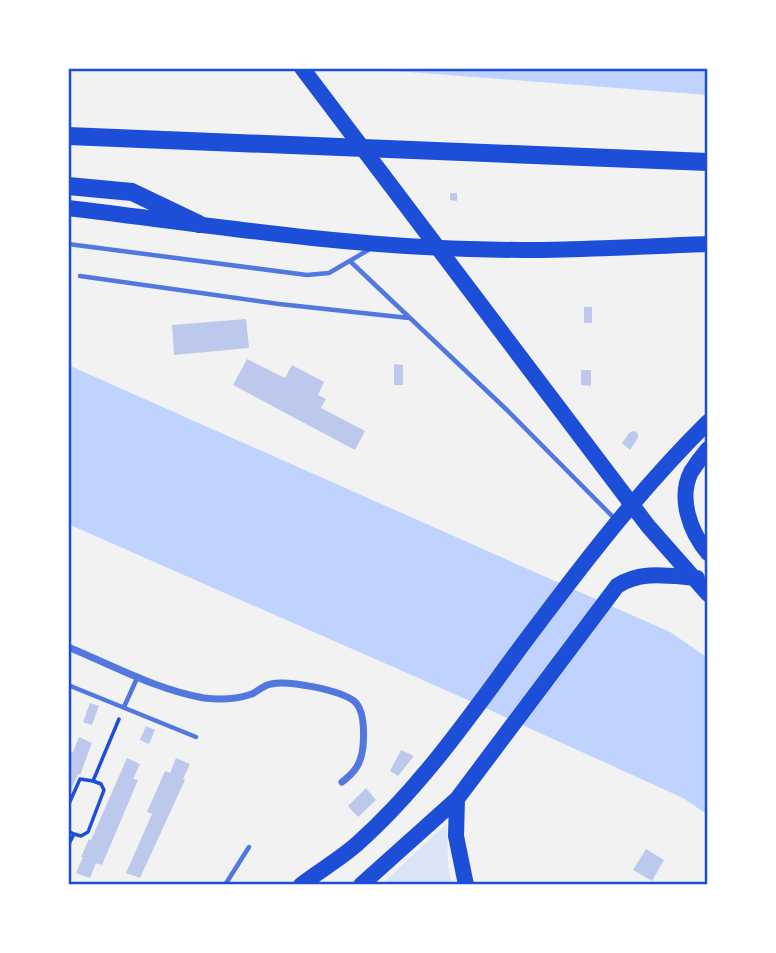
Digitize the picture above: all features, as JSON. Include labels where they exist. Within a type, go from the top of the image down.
[{"type":"highway","points":[[302,68],[648,526],[708,594]]},
{"type":"highway","points":[[68,136],[708,162]]},
{"type":"highway","points":[[68,186],[132,192],[199,224]]},
{"type":"highway","points":[[68,208],[307,238],[379,244],[534,250],[708,244]]},
{"type":"highway","points":[[301,885],[356,845],[443,753],[618,521],[708,422]]},
{"type":"highway","points":[[708,449],[691,473],[686,498],[692,526],[708,552]]},
{"type":"highway","points":[[362,885],[457,799],[617,586],[640,576],[708,580]]},
{"type":"highway","points":[[457,799],[456,836],[466,885]]},
{"type":"street","points":[[68,647],[138,676],[204,698],[223,699],[252,694],[269,684],[284,682],[337,693],[355,702],[361,714],[364,738],[362,757],[356,771],[342,782]]},
{"type":"lane","points":[[68,244],[307,275],[329,273],[379,244]]},
{"type":"lane","points":[[351,262],[508,411],[618,521]]},
{"type":"lane","points":[[80,276],[279,304],[409,318]]},
{"type":"lane","points":[[124,708],[138,676]]},
{"type":"lane","points":[[68,685],[196,737]]},
{"type":"lane","points":[[225,885],[249,847]]},
{"type":"path","points":[[93,781],[124,708]]},
{"type":"path","points":[[68,806],[80,779],[101,784],[104,790],[88,832],[81,836],[68,831]]},
{"type":"path","points":[[68,846],[74,834]]},
{"type":"shaded area","points":[[447,823],[448,867],[452,885],[381,885]]},
{"type":"water","points":[[320,68],[708,68],[708,95],[409,72]]},
{"type":"water","points":[[68,365],[670,632],[708,658],[708,815],[683,798],[68,524]]},
{"type":"building","points":[[450,193],[457,193],[457,201],[450,200]]},
{"type":"building","points":[[584,307],[592,307],[592,323],[584,323]]},
{"type":"building","points":[[246,319],[249,348],[174,355],[172,325]]},
{"type":"building","points":[[247,359],[285,378],[292,365],[324,382],[318,395],[326,399],[321,408],[365,431],[355,450],[233,385]]},
{"type":"building","points":[[394,364],[403,365],[403,385],[394,385]]},
{"type":"building","points":[[581,370],[591,370],[591,386],[581,385]]},
{"type":"building","points":[[635,431],[638,438],[630,450],[622,443],[630,432]]},
{"type":"building","points":[[90,703],[99,706],[92,725],[83,722]]},
{"type":"building","points":[[146,726],[155,730],[149,744],[140,740]]},
{"type":"building","points":[[79,737],[92,743],[68,797],[68,751],[73,752]]},
{"type":"building","points":[[401,750],[414,756],[398,776],[390,771]]},
{"type":"building","points":[[127,758],[140,764],[133,779],[138,780],[102,865],[96,863],[90,878],[76,873],[81,857]]},
{"type":"building","points":[[176,758],[190,764],[183,779],[185,780],[140,878],[126,873],[152,814],[147,812],[165,771],[170,773]]},
{"type":"building","points":[[366,788],[376,800],[358,817],[348,806]]},
{"type":"building","points":[[646,849],[664,860],[652,881],[633,870]]}]
